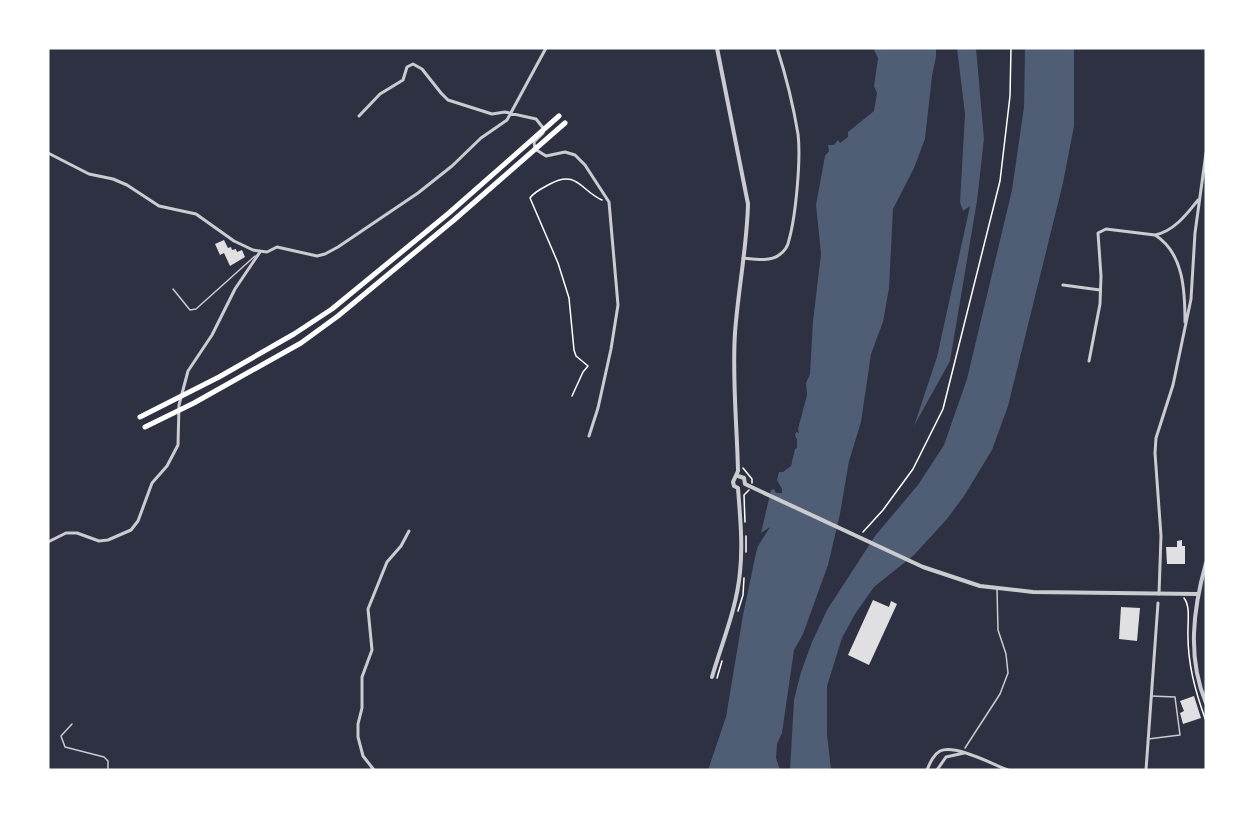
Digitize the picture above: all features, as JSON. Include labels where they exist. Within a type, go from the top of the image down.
[{"type":"highway","points":[[140,417],[294,334],[332,309],[449,213],[559,116]]},
{"type":"highway","points":[[144,427],[301,343],[338,316],[446,227],[565,123]]},
{"type":"street","points":[[48,153],[89,174],[113,179],[127,185],[159,206],[196,214],[242,246],[260,252],[267,252],[277,247],[317,256],[331,252],[418,193],[452,166],[481,138],[498,127],[510,114],[546,48]]},
{"type":"street","points":[[712,676],[736,597],[740,574],[738,488],[733,482],[738,476],[734,360],[737,306],[748,204],[717,48]]},
{"type":"street","points":[[743,258],[761,260],[778,256],[787,247],[791,231],[798,167],[798,136],[789,90],[777,48]]},
{"type":"street","points":[[359,116],[380,94],[403,80],[407,67],[413,64],[422,69],[448,100],[492,114],[505,112],[536,119],[542,124],[543,133],[534,142],[535,149],[546,156],[565,152],[575,155],[585,165],[609,202],[618,305],[598,408],[589,436]]},
{"type":"street","points":[[1159,594],[1161,536],[1156,438],[1173,385],[1191,299],[1195,233],[1206,153]]},
{"type":"street","points":[[1089,361],[1100,304],[1098,233],[1106,229],[1155,235],[1162,233],[1177,224],[1199,198],[1206,196]]},
{"type":"street","points":[[1155,235],[1169,247],[1178,264],[1186,300],[1185,329]]},
{"type":"street","points":[[48,542],[66,532],[77,533],[99,541],[108,540],[131,530],[138,521],[152,483],[167,466],[178,445],[179,405],[188,371],[212,335],[235,289],[260,252]]},
{"type":"street","points":[[1063,285],[1100,290]]},
{"type":"street","points":[[738,476],[744,478],[745,484]]},
{"type":"street","points":[[738,488],[745,484],[752,486],[923,567],[955,579],[998,589],[1094,594],[1206,594]]},
{"type":"street","points":[[374,770],[363,756],[358,737],[362,708],[362,677],[372,650],[368,609],[387,562],[401,546],[409,531]]},
{"type":"street","points":[[1206,563],[1197,594],[1194,646],[1197,673],[1206,703]]},
{"type":"street","points":[[1146,770],[1158,603]]},
{"type":"street","points":[[927,770],[933,757],[947,749],[966,753],[1008,770]]},
{"type":"street","points":[[937,770],[946,757],[966,753]]},
{"type":"lane","points":[[173,289],[190,310],[196,309],[260,252]]},
{"type":"lane","points":[[965,748],[1000,694],[1008,673],[1008,664],[998,630],[998,589]]},
{"type":"lane","points":[[1147,739],[1180,735],[1175,697],[1150,696]]},
{"type":"lane","points":[[72,724],[61,736],[65,747],[104,757],[108,761],[108,770]]},
{"type":"path","points":[[862,532],[883,510],[913,469],[943,409],[1000,181],[1010,96],[1011,48]]},
{"type":"path","points":[[572,396],[588,366],[576,356],[569,298],[558,262],[530,198],[558,180],[566,178],[574,180],[599,199],[609,202]]},
{"type":"path","points":[[742,466],[744,472],[752,479],[752,486]]},
{"type":"water","points":[[873,48],[936,48],[936,57],[925,139],[914,168],[893,209],[889,288],[883,322],[871,354],[861,422],[849,461],[840,514],[828,565],[803,634],[794,650],[782,733],[777,744],[776,758],[780,770],[708,770],[726,717],[756,553],[770,527],[761,533],[771,490],[782,493],[777,480],[779,472],[791,466],[797,448],[795,436],[796,432],[799,433],[798,429],[807,395],[806,383],[810,374],[813,321],[821,254],[816,205],[825,156],[829,151],[828,145],[834,145],[838,140],[840,143],[848,137],[848,132],[874,111],[877,93],[874,86],[878,58]]},
{"type":"water","points":[[957,48],[976,48],[984,139],[977,201],[950,361],[914,426],[937,357],[970,206],[963,211],[960,202],[965,114]]},
{"type":"water","points":[[1025,48],[1074,48],[1074,126],[1063,183],[1008,406],[992,450],[964,496],[947,519],[914,555],[874,587],[842,638],[827,686],[827,734],[831,770],[790,770],[794,700],[812,642],[827,610],[875,536],[918,485],[944,445],[967,379],[1012,190],[1024,107]]},
{"type":"building","points":[[224,240],[228,248],[236,249],[237,252],[242,250],[245,257],[230,266],[224,253],[220,255],[215,244]]},
{"type":"building","points":[[1182,540],[1182,546],[1185,546],[1185,564],[1167,564],[1166,547],[1177,547],[1177,541]]},
{"type":"building","points":[[873,600],[889,607],[891,601],[897,604],[869,665],[848,655]]},
{"type":"building","points":[[1121,607],[1140,608],[1137,641],[1119,639]]},
{"type":"building","points":[[1194,696],[1201,718],[1183,724],[1180,713],[1184,711],[1180,701]]}]
